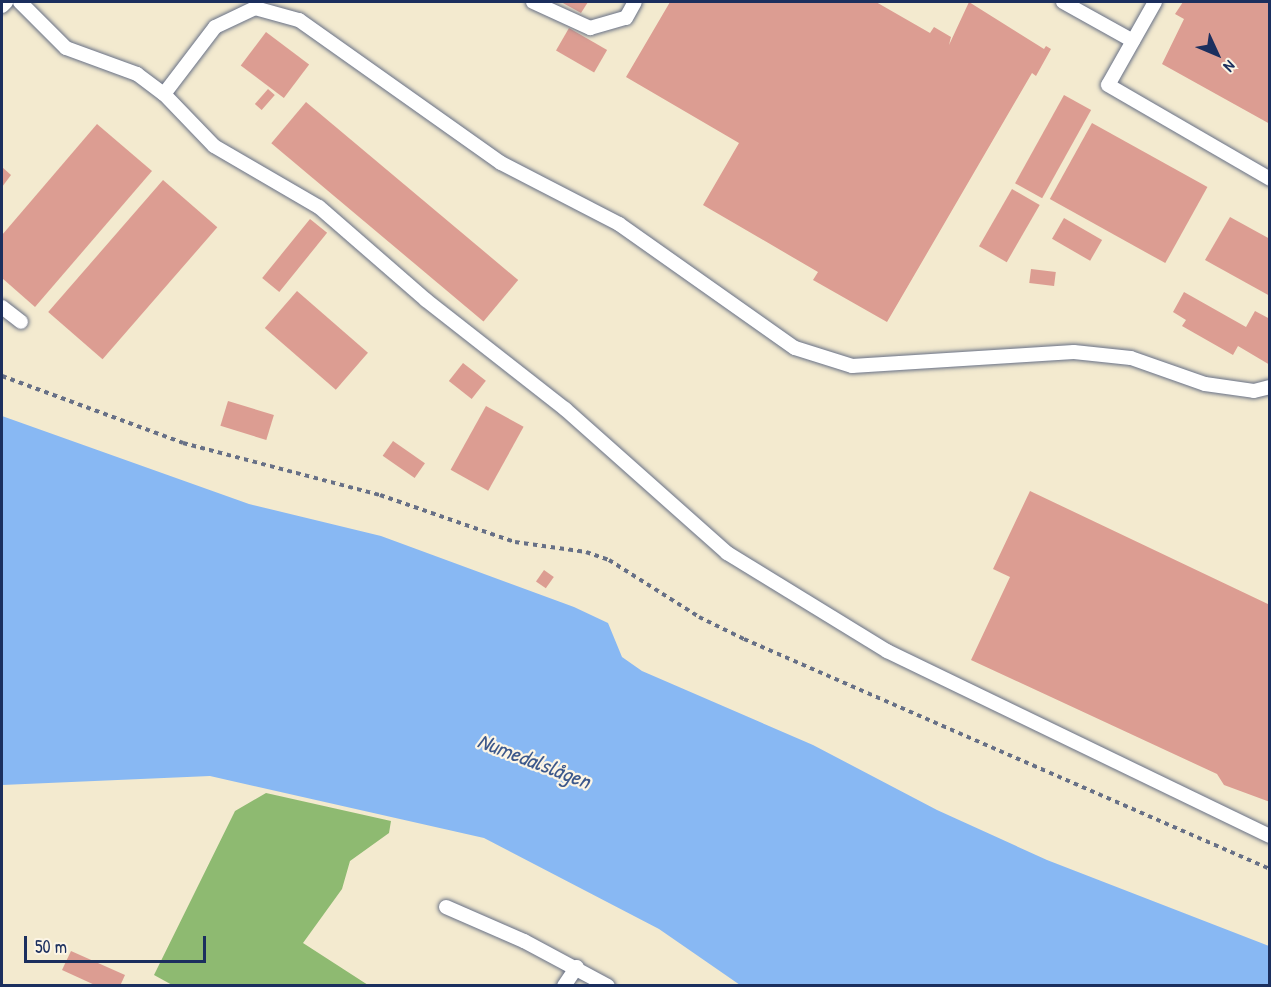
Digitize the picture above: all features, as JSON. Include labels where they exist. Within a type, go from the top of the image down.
[{"type":"lane","points":[[2,6],[6,2]]},
{"type":"lane","points":[[20,2],[66,48],[137,74],[164,94],[214,146],[319,207],[426,300],[565,409],[673,509],[736,559],[887,651],[1269,836]]},
{"type":"lane","points":[[533,2],[590,28],[626,18],[635,2]]},
{"type":"lane","points":[[1063,2],[1133,41]]},
{"type":"lane","points":[[1155,2],[1108,85],[1269,179]]},
{"type":"lane","points":[[164,94],[215,27],[255,8],[299,20],[501,163],[619,224],[795,348],[852,366],[1074,352],[1131,358],[1205,384],[1254,391],[1269,387]]},
{"type":"lane","points":[[2,307],[21,322]]},
{"type":"lane","points":[[446,907],[577,968],[608,986]]},
{"type":"lane","points":[[564,986],[577,968]]},
{"type":"path","points":[[2,376],[183,443],[380,495],[515,542],[586,552],[609,560],[699,617],[744,639],[1269,869]]},
{"type":"green space","points":[[266,793],[391,821],[389,833],[350,861],[342,889],[303,943],[368,985],[174,986],[154,975],[235,811]]},
{"type":"water","name":"Numedalslågen","points":[[2,416],[249,504],[381,536],[574,607],[608,623],[622,657],[642,671],[813,745],[937,810],[1047,860],[1269,946],[1269,985],[740,985],[659,929],[484,838],[210,776],[2,785]]},
{"type":"building","points":[[561,2],[588,2],[581,13]]},
{"type":"building","points":[[670,2],[876,2],[930,33],[934,27],[951,37],[949,45],[969,2],[1044,49],[1046,46],[1051,49],[1036,76],[1032,73],[887,322],[813,280],[818,272],[703,205],[739,143],[626,77]]},
{"type":"building","points":[[1183,2],[1270,2],[1270,124],[1162,64],[1184,19],[1175,14]]},
{"type":"building","points":[[569,28],[607,50],[594,73],[556,51]]},
{"type":"building","points":[[266,32],[309,64],[284,98],[241,66]]},
{"type":"building","points":[[268,89],[275,95],[262,110],[255,104]]},
{"type":"building","points":[[1064,95],[1091,110],[1042,198],[1015,183]]},
{"type":"building","points":[[306,102],[518,280],[483,321],[271,143]]},
{"type":"building","points":[[1092,123],[1207,187],[1165,263],[1050,199]]},
{"type":"building","points":[[97,124],[152,171],[35,307],[2,278],[2,235]]},
{"type":"building","points":[[2,167],[11,175],[2,187]]},
{"type":"building","points":[[163,180],[217,227],[103,359],[48,312]]},
{"type":"building","points":[[1012,189],[1040,205],[1007,262],[979,246]]},
{"type":"building","points":[[1230,217],[1270,239],[1270,296],[1205,260]]},
{"type":"building","points":[[1064,218],[1102,240],[1090,261],[1052,239]]},
{"type":"building","points":[[310,219],[327,233],[279,292],[262,278]]},
{"type":"building","points":[[1031,269],[1056,272],[1054,286],[1029,283]]},
{"type":"building","points":[[297,291],[368,353],[336,390],[265,328]]},
{"type":"building","points":[[1184,292],[1246,327],[1255,311],[1270,319],[1270,365],[1238,346],[1233,355],[1182,326],[1186,320],[1173,312]]},
{"type":"building","points":[[463,363],[486,381],[472,399],[449,381]]},
{"type":"building","points":[[228,401],[274,415],[266,440],[220,426]]},
{"type":"building","points":[[486,406],[524,427],[488,491],[451,470]]},
{"type":"building","points":[[393,441],[425,463],[415,478],[383,456]]},
{"type":"building","points":[[1030,491],[1270,605],[1270,802],[1224,785],[1217,774],[971,660],[1010,577],[993,569]]},
{"type":"building","points":[[544,570],[554,577],[546,588],[536,581]]},
{"type":"building","points":[[71,951],[125,975],[120,986],[97,986],[62,970]]}]
